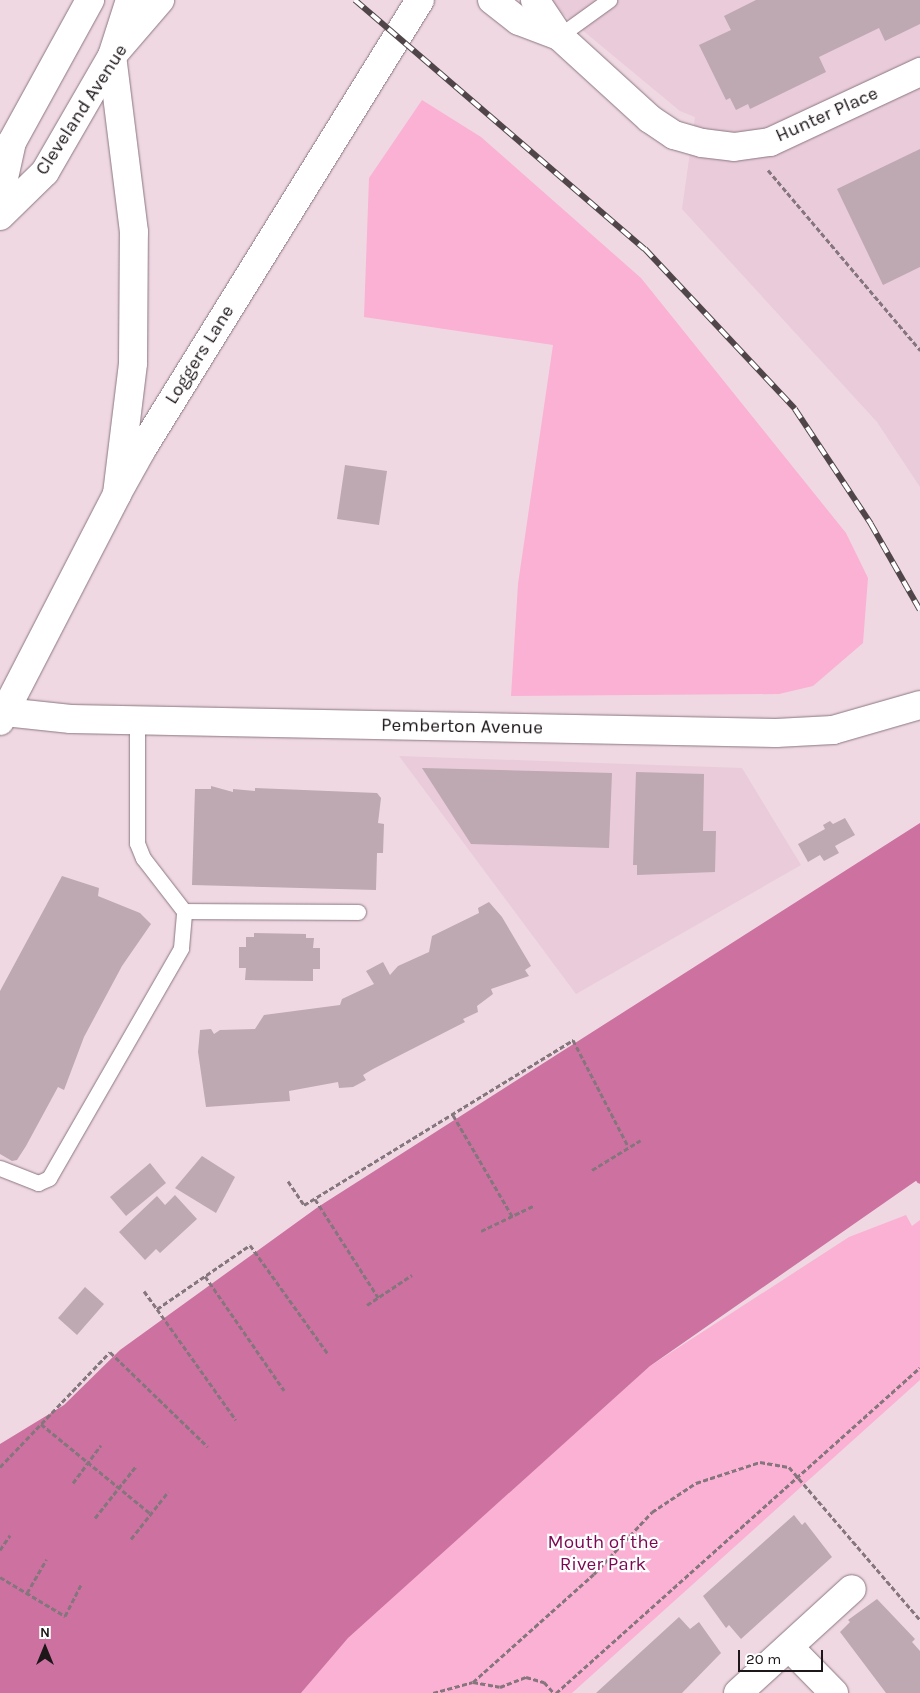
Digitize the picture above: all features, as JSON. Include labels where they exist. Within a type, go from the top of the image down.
[{"type":"street","name":"Cleveland Avenue","points":[[0,196],[6,147],[90,0]]},
{"type":"street","points":[[118,494],[133,363],[134,232],[112,56],[130,0]]},
{"type":"street","name":"Cleveland Avenue","points":[[0,216],[45,172],[112,56],[160,0]]},
{"type":"street","name":"Loggers Lane","points":[[2,715],[142,448],[420,0]]},
{"type":"street","name":"Hunter Place","points":[[492,0],[519,21],[559,36]]},
{"type":"street","name":"Hunter Place","points":[[535,0],[559,36],[650,119],[674,136],[734,147],[770,142],[797,132],[920,72]]},
{"type":"street","name":"Pemberton Avenue","points":[[2,715],[137,720],[776,733],[834,730],[920,705]]},
{"type":"street","points":[[738,1693],[790,1648],[852,1589]]},
{"type":"street","points":[[790,1648],[834,1693]]},
{"type":"lane","points":[[559,36],[608,0]]},
{"type":"lane","points":[[0,1168],[38,1183],[49,1178],[181,948],[184,911],[143,858],[137,843],[137,720]]},
{"type":"lane","points":[[184,911],[358,912]]},
{"type":"path","points":[[764,166],[797,201],[920,350]]},
{"type":"path","points":[[288,1181],[304,1205],[573,1040],[628,1146]]},
{"type":"path","points":[[453,1115],[512,1216]]},
{"type":"path","points":[[592,1170],[628,1146],[641,1140]]},
{"type":"path","points":[[315,1199],[378,1297]]},
{"type":"path","points":[[482,1231],[534,1206]]},
{"type":"path","points":[[157,1309],[250,1245],[328,1354]]},
{"type":"path","points":[[367,1305],[412,1275]]},
{"type":"path","points":[[205,1276],[284,1390]]},
{"type":"path","points":[[144,1291],[236,1420]]},
{"type":"path","points":[[0,1467],[110,1352],[208,1447]]},
{"type":"path","points":[[433,1693],[474,1682],[500,1687],[526,1677],[544,1682],[555,1693],[920,1368]]},
{"type":"path","points":[[41,1424],[150,1514]]},
{"type":"path","points":[[73,1483],[90,1464],[101,1445]]},
{"type":"path","points":[[474,1682],[594,1574],[652,1512],[696,1483],[760,1462],[789,1467],[920,1620]]},
{"type":"path","points":[[95,1518],[136,1466]]},
{"type":"path","points":[[131,1539],[168,1492]]},
{"type":"path","points":[[0,1550],[10,1536]]},
{"type":"path","points":[[27,1593],[47,1559]]},
{"type":"path","points":[[0,1577],[65,1616],[81,1586]]},
{"type":"shaded area","points":[[546,0],[920,0],[920,487],[877,422],[682,209],[695,117],[680,111]]},
{"type":"shaded area","points":[[399,756],[742,768],[801,865],[576,994]]},
{"type":"shaded area","points":[[920,823],[920,1178],[650,1366],[348,1638],[301,1693],[0,1693],[0,1444],[64,1405],[120,1350],[318,1207]]},
{"type":"green space","points":[[422,100],[481,137],[641,278],[846,533],[868,578],[863,643],[813,686],[779,694],[511,696],[518,584],[553,345],[364,317],[369,178]]},
{"type":"green space","name":"Mouth of the River Park","points":[[906,1215],[912,1226],[920,1220],[920,1380],[572,1693],[301,1693],[347,1638],[650,1366],[849,1237]]},
{"type":"building","points":[[756,0],[920,0],[920,24],[885,41],[879,28],[819,57],[826,72],[750,109],[748,104],[736,110],[730,98],[726,100],[699,45],[731,30],[724,16]]},
{"type":"building","points":[[920,149],[920,267],[883,285],[837,189]]},
{"type":"building","points":[[345,465],[387,471],[379,525],[337,519]]},
{"type":"building","points":[[422,768],[612,773],[609,848],[471,844]]},
{"type":"building","points":[[636,772],[704,774],[703,831],[716,831],[715,872],[637,875],[637,865],[633,865]]},
{"type":"building","points":[[211,786],[233,792],[233,789],[255,791],[255,788],[377,793],[381,798],[378,823],[384,824],[383,853],[377,853],[376,890],[192,885],[195,789],[211,789]]},
{"type":"building","points":[[845,818],[855,835],[835,846],[839,853],[824,861],[820,855],[808,862],[798,844],[825,829],[823,825],[830,821],[833,824]]},
{"type":"building","points":[[62,876],[99,888],[98,896],[140,913],[151,924],[122,966],[84,1037],[64,1090],[58,1087],[26,1146],[17,1160],[12,1161],[0,1154],[0,991]]},
{"type":"building","points":[[489,902],[502,917],[531,966],[525,970],[529,976],[491,989],[493,994],[477,1006],[478,1012],[463,1019],[465,1022],[373,1069],[363,1075],[366,1080],[353,1087],[339,1088],[338,1082],[289,1091],[290,1101],[206,1107],[198,1052],[200,1030],[211,1029],[214,1034],[220,1030],[255,1029],[264,1015],[340,1005],[342,999],[374,984],[366,971],[383,962],[390,975],[398,966],[429,952],[432,936],[479,913],[478,908]]},
{"type":"building","points":[[254,933],[306,934],[306,938],[314,938],[313,948],[320,948],[320,969],[313,969],[313,981],[245,980],[246,968],[239,968],[239,947],[246,947],[246,937],[254,937]]},
{"type":"building","points":[[202,1156],[235,1177],[216,1213],[175,1188]]},
{"type":"building","points":[[150,1163],[166,1183],[126,1216],[110,1197]]},
{"type":"building","points":[[175,1195],[197,1219],[160,1253],[156,1249],[145,1260],[119,1232],[157,1196],[165,1205]]},
{"type":"building","points":[[85,1287],[104,1304],[77,1335],[58,1318]]},
{"type":"building","points":[[794,1515],[802,1525],[805,1522],[832,1557],[741,1639],[729,1625],[726,1628],[703,1596]]},
{"type":"building","points":[[877,1599],[915,1639],[912,1642],[920,1651],[920,1693],[886,1693],[840,1632],[850,1622],[848,1620]]},
{"type":"building","points":[[679,1617],[690,1629],[699,1622],[721,1653],[682,1693],[596,1693]]},
{"type":"railway","points":[[355,0],[645,249],[795,409],[871,524],[920,610]]}]
